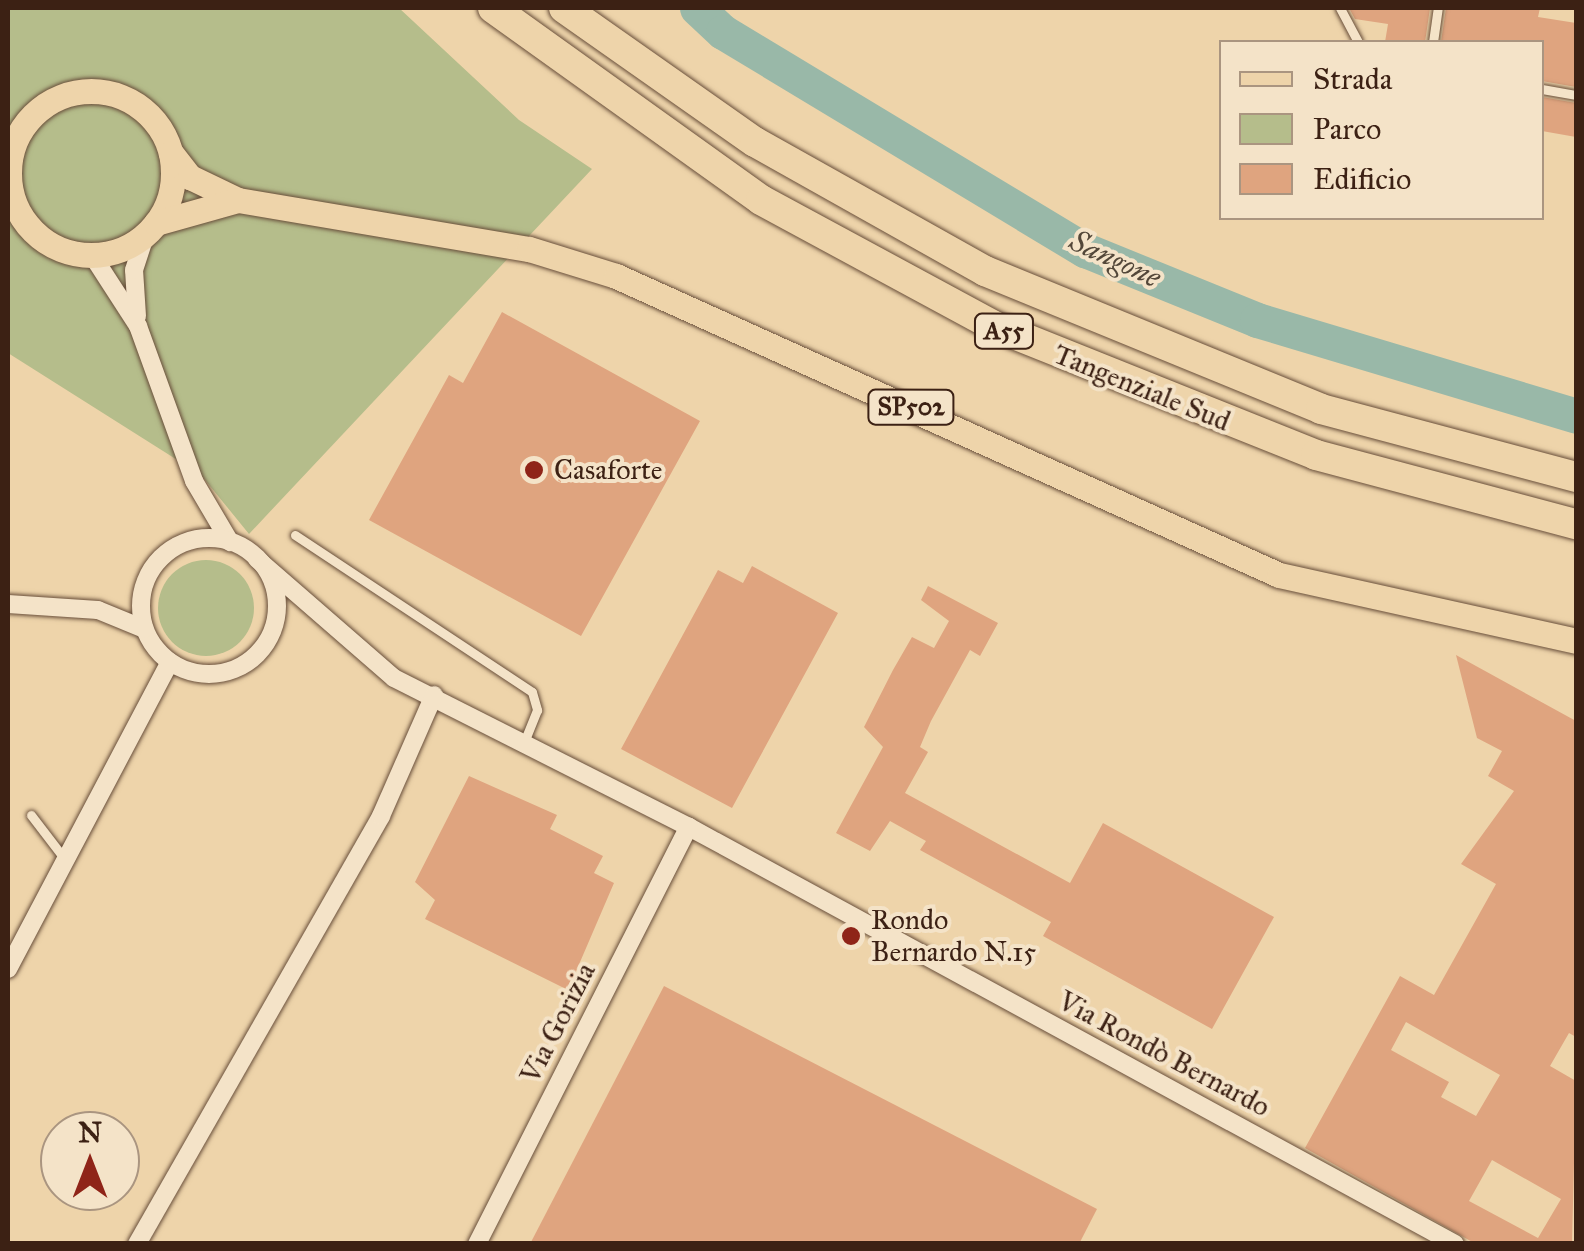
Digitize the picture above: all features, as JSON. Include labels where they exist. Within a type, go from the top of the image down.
[{"type":"highway","name":"Tangenziale Sud","points":[[493,8],[761,200],[994,326],[1316,455],[1576,524]]},
{"type":"highway","name":"Tangenziale Sud","points":[[564,8],[754,142],[985,271],[1321,409],[1576,477]]},
{"type":"main road","name":"SP502","points":[[8,131],[71,93],[114,94],[150,116],[190,177],[238,200],[580,262],[1279,575],[1576,641]]},
{"type":"main road","points":[[34,114],[13,147],[11,202],[46,242],[92,256]]},
{"type":"main road","points":[[151,229],[173,183],[171,153]]},
{"type":"main road","name":"SP502","points":[[92,256],[151,229],[238,200]]},
{"type":"street","points":[[138,326],[134,270],[151,229]]},
{"type":"street","points":[[92,256],[138,326],[194,481],[230,542]]},
{"type":"street","points":[[8,604],[98,610],[144,629],[170,662],[211,674],[266,644],[277,602],[258,559],[230,542],[205,538],[166,553],[143,587],[144,629]]},
{"type":"street","name":"Via Rondò Bernardo","points":[[258,559],[394,678],[689,827],[1456,1244]]},
{"type":"street","points":[[8,969],[170,662]]},
{"type":"street","points":[[137,1244],[381,816],[434,695]]},
{"type":"street","name":"Via Gorizia","points":[[477,1244],[689,827]]},
{"type":"lane","points":[[1340,8],[1357,40]]},
{"type":"lane","points":[[1432,40],[1438,8]]},
{"type":"lane","points":[[1544,89],[1576,95]]},
{"type":"lane","points":[[294,535],[532,692],[537,710],[524,742]]},
{"type":"lane","points":[[30,816],[64,861]]},
{"type":"green space","points":[[8,8],[399,8],[519,120],[592,169],[249,534],[201,475],[8,353]]},
{"type":"green space","points":[[206,560],[224,564],[240,574],[250,590],[254,608],[250,626],[240,642],[224,652],[206,656],[188,652],[172,642],[162,626],[158,608],[162,590],[172,574],[188,564]]},
{"type":"building","points":[[1349,8],[1430,8],[1425,40],[1385,40],[1388,24],[1355,19]]},
{"type":"building","points":[[1446,8],[1540,8],[1538,17],[1576,23],[1576,87],[1544,81],[1544,40],[1441,40]]},
{"type":"building","points":[[1544,97],[1576,103],[1576,137],[1544,131]]},
{"type":"building","name":"Casaforte","points":[[502,312],[700,421],[581,636],[369,520],[449,375],[463,383]]},
{"type":"building","points":[[752,566],[838,613],[732,808],[621,749],[718,570],[743,583]]},
{"type":"building","points":[[928,586],[998,623],[980,656],[970,650],[931,721],[920,747],[928,752],[905,793],[1070,883],[1103,823],[1274,917],[1212,1029],[1043,936],[1051,922],[920,850],[926,841],[890,821],[870,851],[836,833],[883,747],[864,727],[893,670],[912,637],[934,648],[949,621],[921,600]]},
{"type":"building","points":[[1456,655],[1576,721],[1576,1037],[1569,1033],[1550,1066],[1576,1081],[1572,1244],[1476,1244],[1305,1148],[1400,976],[1434,995],[1496,884],[1461,864],[1514,791],[1488,776],[1502,751],[1477,738]],"holes":[[[1406,1022],[1500,1075],[1476,1116],[1441,1097],[1449,1082],[1391,1050]],[[1492,1160],[1561,1199],[1538,1238],[1469,1201]]]},
{"type":"building","points":[[469,776],[557,815],[550,829],[603,856],[594,873],[614,883],[568,990],[425,919],[435,900],[415,882]]},
{"type":"building","points":[[664,986],[1097,1209],[1079,1244],[530,1244]]},
{"type":"waterway","name":"Sangone","points":[[697,8],[723,32],[1085,250],[1257,320],[1576,416]]},
{"type":"place","name":"Casaforte","points":[[534,470]]},
{"type":"place","name":"Rondo Bernardo N.15","points":[[851,936]]}]
